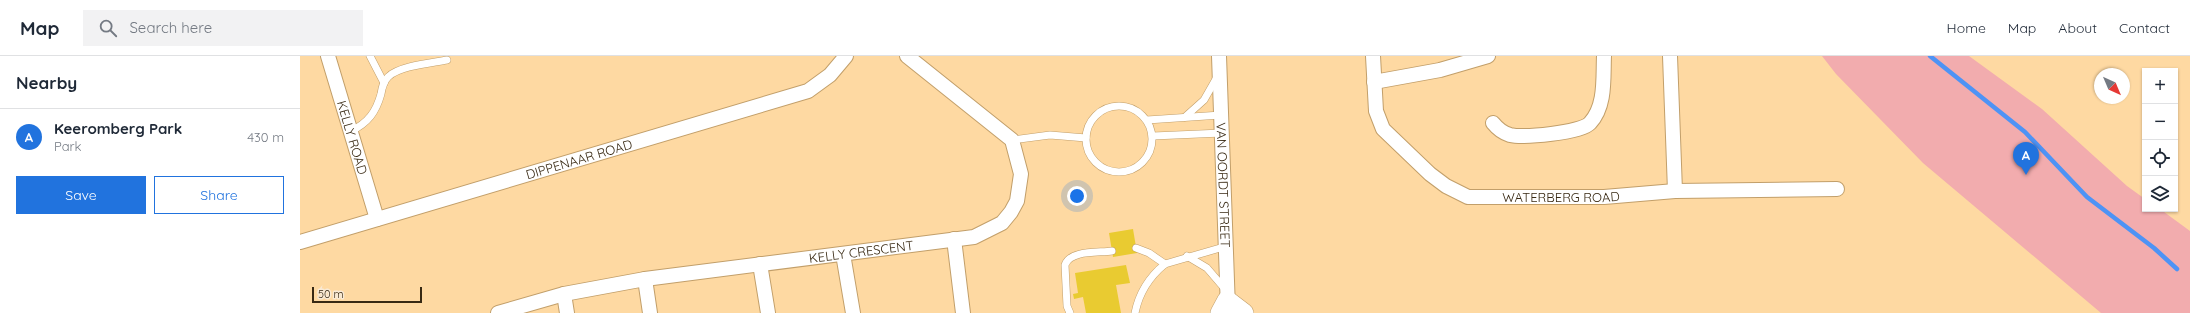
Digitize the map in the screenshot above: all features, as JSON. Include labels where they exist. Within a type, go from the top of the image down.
[{"type":"street","name":"KELLY ROAD","points":[[328,56],[377,219]]},
{"type":"street","name":"DIPPENAAR ROAD","points":[[300,242],[808,91],[830,75],[846,56]]},
{"type":"street","points":[[907,56],[1012,140]]},
{"type":"street","name":"VAN OORDT STREET","points":[[1219,56],[1227,246],[1226,304]]},
{"type":"street","name":"WATERBERG ROAD","points":[[1373,56],[1376,111],[1383,129],[1430,174],[1446,186],[1468,197],[1604,197],[1675,191],[1837,189]]},
{"type":"street","points":[[1374,82],[1440,70],[1488,56]]},
{"type":"street","points":[[1493,123],[1505,133],[1515,135],[1571,132],[1586,127],[1594,118],[1600,106],[1604,56]]},
{"type":"street","points":[[1670,56],[1675,191]]},
{"type":"street","name":"KELLY CRESCENT","points":[[498,313],[564,294],[645,279],[974,237],[989,231],[1002,223],[1014,207],[1019,194],[1021,174],[1012,140]]},
{"type":"street","points":[[954,239],[963,313]]},
{"type":"street","points":[[843,254],[853,313]]},
{"type":"street","points":[[760,264],[768,313]]},
{"type":"street","points":[[645,279],[650,313]]},
{"type":"street","points":[[564,294],[567,313]]},
{"type":"street","points":[[1226,304],[1244,313]]},
{"type":"lane","points":[[370,56],[384,83]]},
{"type":"lane","points":[[351,131],[360,127],[375,112],[384,83],[394,73],[433,59],[447,60]]},
{"type":"lane","points":[[1184,118],[1204,100],[1220,72]]},
{"type":"lane","points":[[1120,106],[1140,112],[1147,120],[1153,136],[1150,152],[1145,161],[1132,170],[1117,173],[1107,171],[1091,158],[1087,148],[1086,138],[1093,119],[1101,112],[1110,107],[1120,106]]},
{"type":"lane","points":[[1147,120],[1221,115]]},
{"type":"lane","points":[[1153,136],[1222,133]]},
{"type":"lane","points":[[1012,140],[1050,135],[1086,138]]},
{"type":"lane","points":[[1136,313],[1142,292],[1157,271],[1165,264],[1187,256],[1227,246]]},
{"type":"lane","points":[[1136,248],[1149,253],[1165,264]]},
{"type":"lane","points":[[1070,313],[1067,306],[1065,265],[1067,261],[1072,256],[1112,251]]},
{"type":"lane","points":[[1187,256],[1207,268],[1226,304]]},
{"type":"shaded area","points":[[1822,56],[1969,56],[2042,109],[2127,186],[2142,197],[2142,212],[2164,212],[2190,231],[2190,313],[2101,313],[1923,163],[1836,74]]},
{"type":"building","points":[[1133,229],[1137,253],[1113,257],[1109,233]]},
{"type":"building","points":[[1126,265],[1130,283],[1116,285],[1121,313],[1086,313],[1083,297],[1074,299],[1073,294],[1078,293],[1075,273]]},
{"type":"waterway","points":[[1930,56],[2025,132],[2087,197],[2154,248],[2177,269]]},
{"type":"place","name":"Keeromberg Park","points":[[2026,175]]}]
